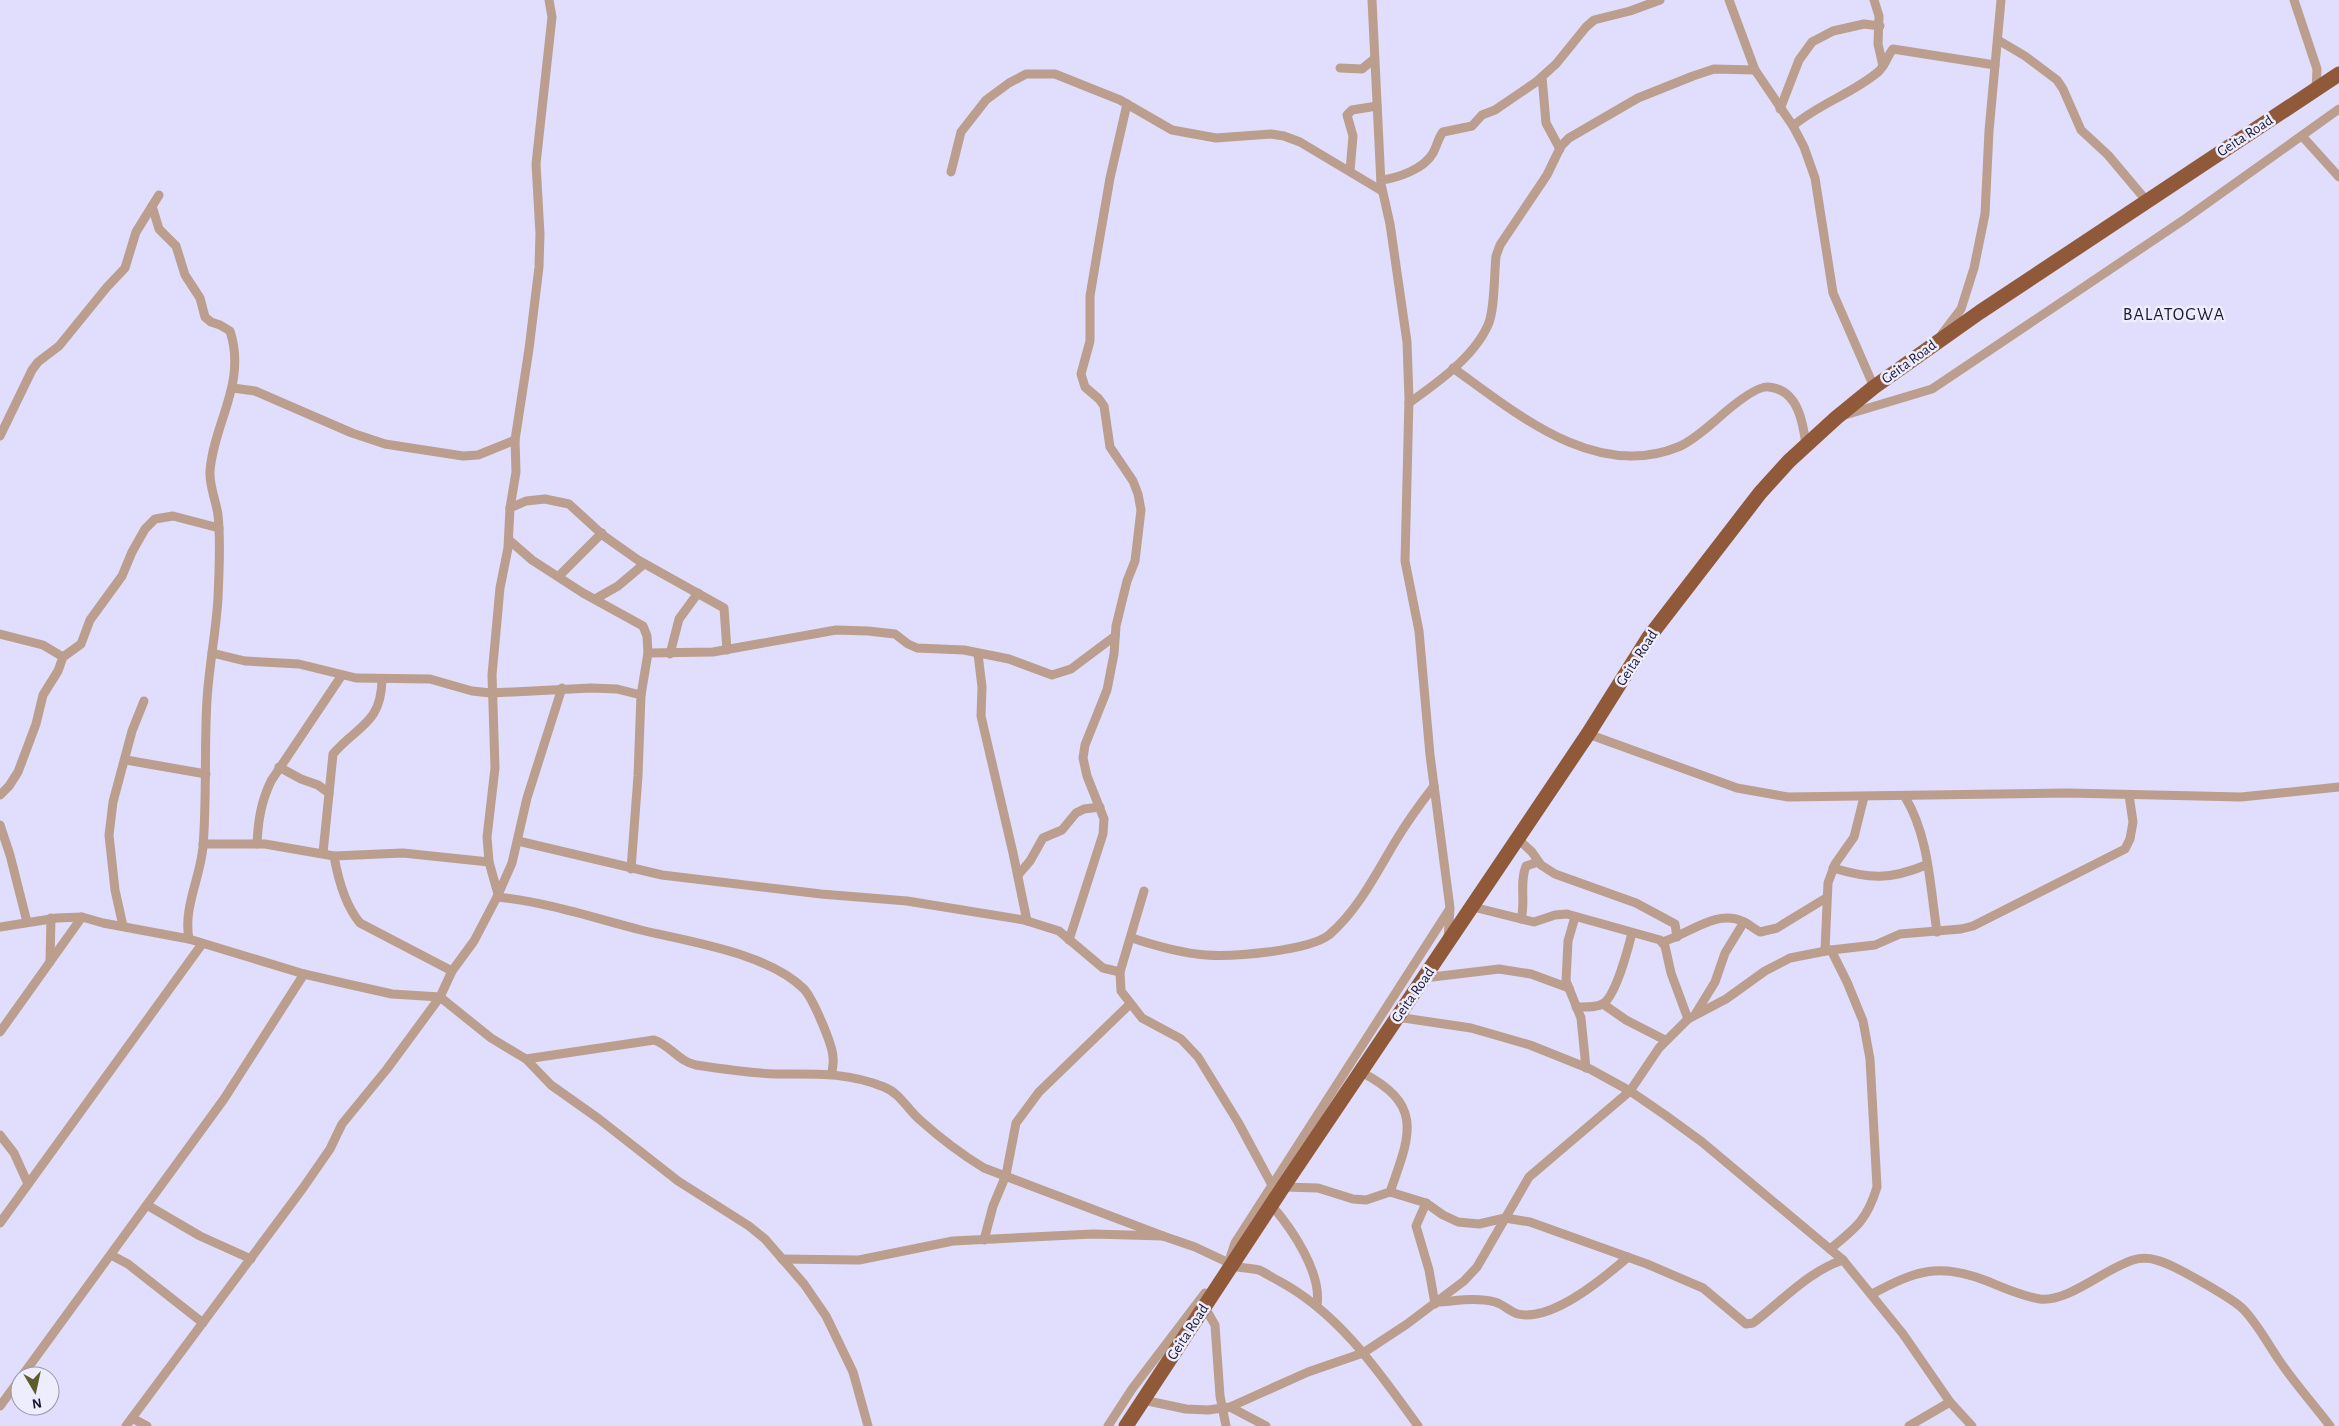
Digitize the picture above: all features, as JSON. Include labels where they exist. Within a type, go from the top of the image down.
[{"type":"highway","name":"Geita Road","points":[[1126,1426],[1230,1264],[1272,1206],[1278,1186],[1361,1072],[1473,907],[1517,838],[1588,734],[1649,637],[1760,493],[1806,445],[1874,387],[1934,344],[2143,203],[2339,74]]},
{"type":"street","points":[[498,896],[488,862],[486,837],[495,768],[491,693],[500,588],[509,540],[510,508],[516,472],[515,440],[530,349],[539,267],[540,234],[536,164],[552,17],[549,0]]},
{"type":"street","points":[[1372,0],[1382,191],[1390,224],[1403,306],[1409,403],[1405,561],[1419,631],[1434,786],[1450,908],[1447,945]]},
{"type":"street","points":[[1381,180],[1396,178],[1411,170],[1432,156],[1443,132],[1472,126],[1482,115],[1496,110],[1542,78],[1594,20],[1630,11],[1660,0]]},
{"type":"street","points":[[1729,0],[1755,70],[1793,126],[1804,147],[1815,178],[1833,293],[1874,387]]},
{"type":"street","points":[[1874,0],[1879,16],[1878,44],[1883,66]]},
{"type":"street","points":[[1934,344],[1961,309],[1974,268],[1985,214],[2001,0]]},
{"type":"street","points":[[2294,0],[2317,69],[2316,90]]},
{"type":"street","points":[[1780,109],[1799,60],[1812,42],[1832,31],[1864,24],[1880,26]]},
{"type":"street","points":[[1998,40],[2025,56],[2056,80],[2063,89],[2081,130],[2108,155],[2145,199],[2143,203]]},
{"type":"street","points":[[1793,126],[1874,76],[1883,66],[1893,49],[1995,65]]},
{"type":"street","points":[[1340,68],[1362,69],[1374,60]]},
{"type":"street","points":[[1409,403],[1453,368],[1469,351],[1489,324],[1495,264],[1500,245],[1547,175],[1560,149],[1569,138],[1638,98],[1693,76],[1714,70],[1755,70]]},
{"type":"street","points":[[951,172],[962,132],[986,100],[1009,83],[1026,74],[1055,74],[1098,90],[1172,130],[1216,138],[1271,134],[1284,136],[1300,142],[1312,152],[1350,171],[1382,191]]},
{"type":"street","points":[[1542,78],[1546,123],[1560,149]]},
{"type":"street","points":[[1069,940],[1103,834],[1104,819],[1087,776],[1083,758],[1085,745],[1107,690],[1114,654],[1115,636],[1127,581],[1135,561],[1140,510],[1138,494],[1132,481],[1110,447],[1104,406],[1085,387],[1081,374],[1090,342],[1090,296],[1099,242],[1112,169],[1127,104]]},
{"type":"street","points":[[1350,171],[1353,142],[1347,115],[1352,110],[1377,106]]},
{"type":"street","points":[[1836,418],[1932,389],[2150,244],[2339,109]]},
{"type":"street","points":[[2302,136],[2339,177]]},
{"type":"street","points":[[0,436],[32,370],[38,362],[59,346],[125,268],[136,232],[159,195]]},
{"type":"street","points":[[152,206],[159,229],[176,246],[185,275],[200,298],[205,317],[230,331],[233,350],[233,388],[210,470],[219,528],[218,600],[207,700],[203,844],[199,874],[186,924],[189,939]]},
{"type":"street","points":[[1453,368],[1525,419],[1568,442],[1620,457],[1650,456],[1680,447],[1735,405],[1766,386],[1780,389],[1796,403],[1803,421],[1806,445]]},
{"type":"street","points":[[233,388],[255,391],[352,433],[385,444],[471,455],[488,452],[515,440]]},
{"type":"street","points":[[510,508],[526,501],[559,500],[569,504],[602,533],[644,564],[724,608],[727,650]]},
{"type":"street","points":[[0,795],[9,786],[18,772],[36,724],[44,695],[58,671],[63,657],[81,644],[95,612],[115,587],[145,529],[155,519],[173,516],[219,528]]},
{"type":"street","points":[[559,576],[602,533]]},
{"type":"street","points":[[509,540],[532,560],[643,626],[647,636],[648,653],[641,695],[638,776],[631,868]]},
{"type":"street","points":[[595,598],[626,580],[644,564]]},
{"type":"street","points":[[670,654],[679,619],[698,593]]},
{"type":"street","points":[[648,653],[670,654],[727,650],[836,630],[894,634],[916,648],[950,648],[1009,659],[1052,675],[1071,670],[1115,636]]},
{"type":"street","points":[[0,634],[43,645],[63,657]]},
{"type":"street","points":[[212,653],[245,661],[299,664],[356,678],[382,680],[430,678],[472,691],[491,693],[562,688],[617,689],[641,695]]},
{"type":"street","points":[[978,654],[982,687],[981,716],[1027,921]]},
{"type":"street","points":[[257,844],[259,815],[263,799],[279,767],[342,674]]},
{"type":"street","points":[[323,852],[333,754],[374,716],[380,702],[382,680]]},
{"type":"street","points":[[126,1426],[318,1167],[342,1124],[388,1069],[440,997],[452,970],[474,941],[498,896],[512,862],[527,798],[562,688]]},
{"type":"street","points":[[122,926],[108,835],[113,802],[126,760],[132,731],[144,701]]},
{"type":"street","points":[[1588,734],[1700,776],[1764,795],[1788,798],[2068,793],[2242,797],[2339,787]]},
{"type":"street","points":[[126,760],[206,774]]},
{"type":"street","points":[[279,767],[301,779],[322,786],[329,793]]},
{"type":"street","points":[[1132,938],[1170,950],[1208,955],[1290,948],[1308,944],[1327,936],[1343,921],[1358,902],[1409,820],[1434,786]]},
{"type":"street","points":[[1692,1016],[1726,999],[1779,963],[1798,956],[1828,950],[1875,945],[1900,934],[1937,932],[1973,926],[2125,848],[2130,839],[2132,822],[2129,795]]},
{"type":"street","points":[[1830,1249],[1859,1225],[1871,1206],[1877,1186],[1870,1059],[1863,1021],[1848,982],[1828,950],[1826,898],[1833,868],[1854,837],[1864,797]]},
{"type":"street","points":[[1905,797],[1918,822],[1937,932]]},
{"type":"street","points":[[1018,875],[1030,861],[1043,838],[1062,830],[1076,813],[1084,809],[1100,808]]},
{"type":"street","points":[[0,825],[10,855],[27,922]]},
{"type":"street","points":[[1517,838],[1532,852],[1538,862],[1555,874],[1614,894],[1665,917],[1675,924],[1677,937]]},
{"type":"street","points":[[518,841],[631,868],[684,878],[772,889],[907,901],[1027,921],[1058,931],[1103,968],[1120,972]]},
{"type":"street","points":[[203,844],[257,844],[323,852],[334,856],[403,853],[488,862]]},
{"type":"street","points":[[334,856],[352,914],[360,923],[452,970]]},
{"type":"street","points":[[1521,920],[1524,892],[1523,874],[1526,866],[1538,862]]},
{"type":"street","points":[[1833,868],[1862,876],[1892,876],[1926,865]]},
{"type":"street","points":[[1144,891],[1132,938],[1120,972],[1121,991],[1142,1018],[1181,1039],[1198,1058],[1278,1186]]},
{"type":"street","points":[[498,896],[545,904],[644,931],[682,938],[764,964],[805,990],[831,1046],[834,1058],[832,1074]]},
{"type":"street","points":[[1473,907],[1534,922],[1561,914],[1662,942],[1714,919],[1722,918],[1744,922],[1760,932],[1769,930],[1826,898]]},
{"type":"street","points":[[1108,1426],[1132,1389],[1230,1264],[1236,1243],[1278,1186],[1450,908]]},
{"type":"street","points":[[0,1032],[82,917]]},
{"type":"street","points":[[0,927],[51,918],[82,917],[103,923],[189,939],[304,974],[392,994],[440,997],[490,1038],[526,1059],[551,1085],[606,1124],[678,1181],[749,1226],[765,1240],[804,1284],[844,1351],[862,1400],[868,1426]]},
{"type":"street","points":[[1575,917],[1566,960],[1566,981],[1582,1027],[1586,1068]]},
{"type":"street","points":[[50,962],[51,918]]},
{"type":"street","points":[[1143,1400],[1186,1409],[1226,1408],[1308,1372],[1363,1353],[1436,1303],[1464,1281],[1477,1267],[1529,1177],[1630,1091],[1666,1040],[1692,1016],[1715,982],[1725,953],[1744,922]]},
{"type":"street","points":[[1603,1004],[1612,989],[1632,933]]},
{"type":"street","points":[[1662,942],[1666,948],[1671,973],[1692,1016]]},
{"type":"street","points":[[0,1223],[202,944]]},
{"type":"street","points":[[1424,978],[1499,969],[1531,974],[1569,988]]},
{"type":"street","points":[[29,1366],[224,1099],[304,974]]},
{"type":"street","points":[[984,1240],[993,1206],[1006,1175],[1016,1123],[1039,1092],[1130,1004]]},
{"type":"street","points":[[1576,1007],[1603,1004],[1626,1020],[1666,1040]]},
{"type":"street","points":[[1397,1017],[1471,1028],[1530,1045],[1586,1068],[1630,1091],[1702,1142],[1843,1260],[1903,1334],[1950,1402],[1972,1426]]},
{"type":"street","points":[[526,1059],[646,1040],[659,1041],[682,1059],[694,1064],[750,1072],[832,1074],[853,1077],[886,1087],[905,1101],[918,1118],[958,1152],[984,1168],[1195,1247],[1230,1264],[1260,1271],[1291,1287],[1317,1305],[1336,1323],[1363,1353],[1418,1426]]},
{"type":"street","points":[[1361,1072],[1389,1089],[1401,1107],[1408,1126],[1406,1143],[1390,1192]]},
{"type":"street","points":[[0,1135],[14,1153],[28,1184]]},
{"type":"street","points":[[1278,1186],[1318,1188],[1353,1199],[1366,1200],[1390,1192],[1426,1203],[1443,1215],[1458,1222],[1479,1224],[1505,1218],[1530,1222],[1688,1280],[1703,1288],[1746,1324],[1753,1323],[1817,1273],[1831,1264],[1843,1260]]},
{"type":"street","points":[[1426,1203],[1416,1226],[1429,1270],[1436,1303]]},
{"type":"street","points":[[147,1205],[200,1236],[251,1259]]},
{"type":"street","points":[[1272,1206],[1289,1226],[1312,1268],[1318,1288],[1317,1305]]},
{"type":"street","points":[[782,1259],[859,1260],[953,1241],[1093,1234],[1163,1236]]},
{"type":"street","points":[[111,1255],[128,1264],[203,1323]]},
{"type":"street","points":[[1436,1303],[1478,1299],[1497,1302],[1517,1314],[1532,1316],[1551,1310],[1578,1295],[1607,1276],[1628,1257]]},
{"type":"street","points":[[1872,1294],[1906,1277],[1925,1271],[1946,1270],[1967,1274],[2032,1297],[2053,1299],[2069,1294],[2122,1263],[2137,1259],[2155,1259],[2174,1266],[2244,1310],[2298,1387],[2330,1426]]},
{"type":"street","points":[[1204,1306],[1215,1325],[1226,1408],[1226,1426]]},
{"type":"street","points":[[0,1406],[10,1392]]},
{"type":"street","points":[[1909,1426],[1950,1402]]},
{"type":"street","points":[[1226,1408],[1266,1426]]},
{"type":"street","points":[[132,1418],[147,1426]]},
{"type":"district","name":"BALATOGWA","points":[[2174,315]]}]
